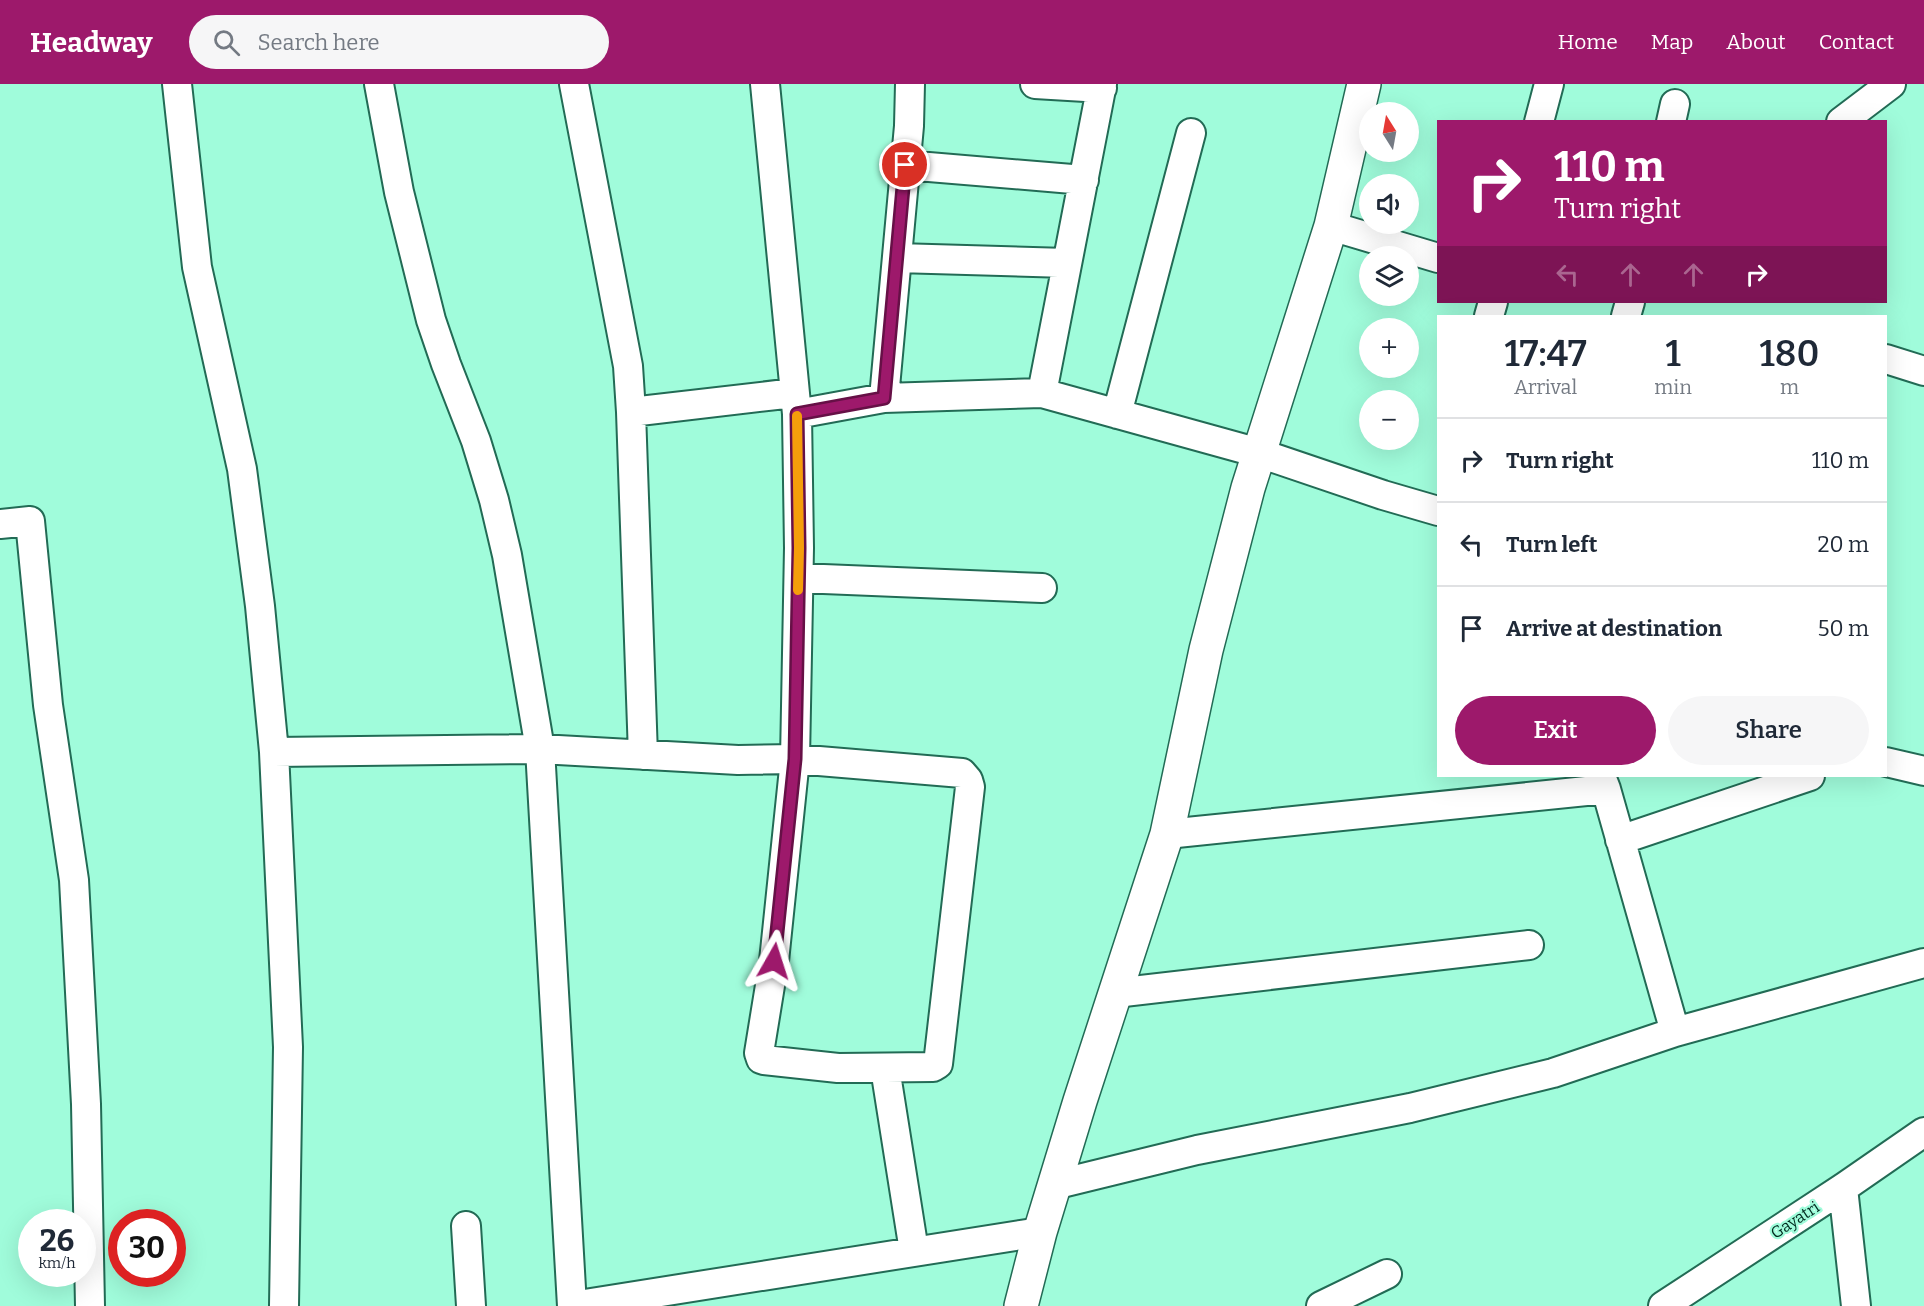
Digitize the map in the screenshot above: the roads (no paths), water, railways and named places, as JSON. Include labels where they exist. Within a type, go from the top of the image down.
[{"type":"street","points":[[177,84],[197,267],[242,469],[260,606],[274,752],[288,1047],[284,1306]]},
{"type":"street","points":[[379,84],[399,192],[431,320],[476,441],[494,500],[507,555],[540,749],[572,1306],[1040,1232]]},
{"type":"street","points":[[574,84],[628,366],[643,755]]},
{"type":"street","points":[[274,752],[540,749],[738,760],[795,759],[962,773],[970,787],[938,1064],[933,1067],[838,1068],[764,1060],[760,1057],[774,961],[795,759],[799,578],[795,404],[765,84]]},
{"type":"street","points":[[884,398],[909,126],[910,84]]},
{"type":"street","points":[[1035,84],[1102,86],[1042,393]]},
{"type":"street","points":[[1021,1306],[1054,1185],[1167,834],[1206,650],[1248,488],[1331,226],[1364,84]]},
{"type":"street","points":[[1540,120],[1549,84]]},
{"type":"street","points":[[1844,120],[1890,84]]},
{"type":"street","points":[[1117,414],[1191,134]]},
{"type":"street","points":[[905,165],[1084,180]]},
{"type":"street","points":[[1331,226],[1437,258]]},
{"type":"street","points":[[897,258],[1067,263]]},
{"type":"street","points":[[1887,359],[1924,371]]},
{"type":"street","points":[[631,412],[884,398],[1042,393],[1259,453],[1437,511]]},
{"type":"street","points":[[0,524],[30,521],[48,705],[74,880],[86,1104],[90,1306]]},
{"type":"street","points":[[799,578],[1042,588]]},
{"type":"street","points":[[1887,762],[1924,771]]},
{"type":"street","points":[[1620,840],[1807,777]]},
{"type":"street","points":[[1167,834],[1603,782],[1675,1032]]},
{"type":"street","points":[[1115,993],[1529,945]]},
{"type":"street","points":[[1054,1185],[1197,1150],[1410,1108],[1553,1073],[1675,1032],[1924,963]]},
{"type":"street","points":[[885,1068],[914,1251]]},
{"type":"street","name":"Gayatri","points":[[1663,1306],[1844,1188],[1924,1131]]},
{"type":"street","points":[[1844,1188],[1856,1306]]},
{"type":"street","points":[[466,1226],[471,1306]]},
{"type":"street","points":[[1321,1306],[1387,1274]]}]
